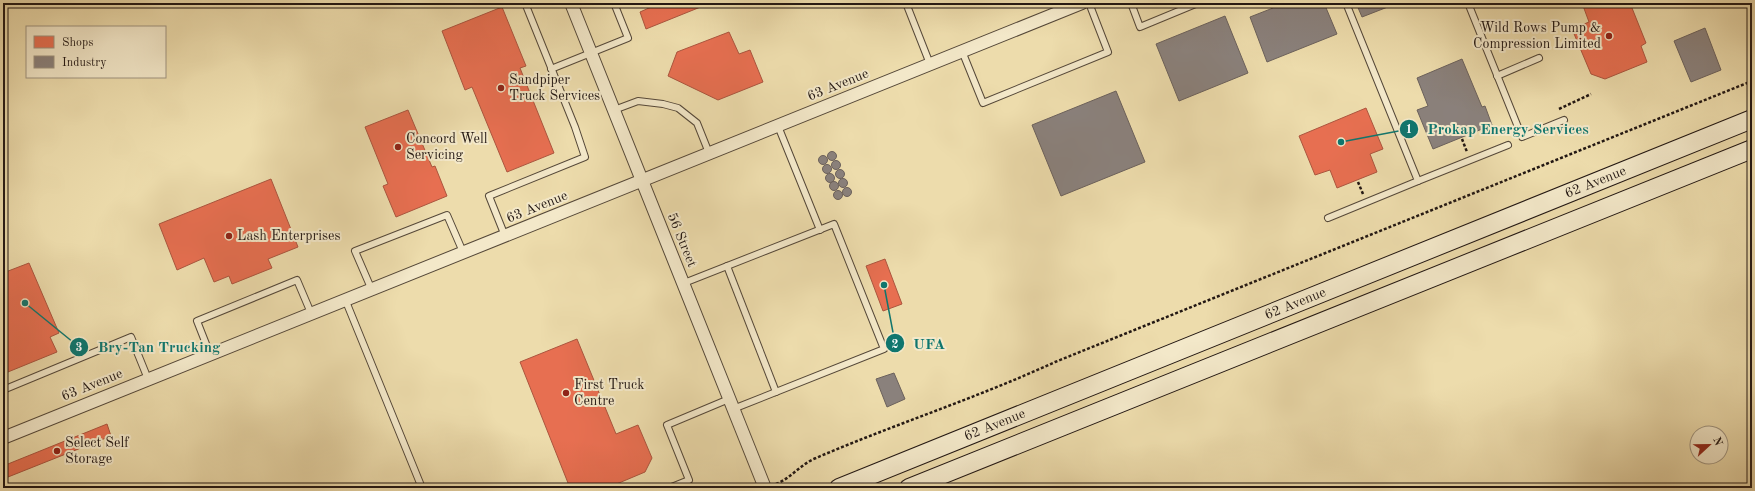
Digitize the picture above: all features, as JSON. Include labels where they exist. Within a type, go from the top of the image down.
[{"type":"main road","name":"62 Avenue","points":[[839,488],[1752,119]]},
{"type":"main road","name":"62 Avenue","points":[[909,488],[1752,149]]},
{"type":"street","name":"56 Street","points":[[571,3],[765,488]]},
{"type":"street","name":"63 Avenue","points":[[3,438],[371,288],[643,181],[1082,3]]},
{"type":"lane","points":[[505,236],[489,196],[585,157],[525,3]]},
{"type":"lane","points":[[552,69],[628,38],[614,3]]},
{"type":"lane","points":[[906,3],[930,64]]},
{"type":"lane","points":[[962,51],[983,103],[1108,52],[1089,3]]},
{"type":"lane","points":[[1130,3],[1140,27],[1198,3]]},
{"type":"lane","points":[[1346,3],[1418,182]]},
{"type":"lane","points":[[1468,3],[1522,137],[1564,120]]},
{"type":"lane","points":[[1498,76],[1539,58]]},
{"type":"lane","points":[[614,110],[638,101],[664,104],[678,108],[697,123],[710,153]]},
{"type":"lane","points":[[778,126],[820,230]]},
{"type":"lane","points":[[1328,218],[1508,145]]},
{"type":"lane","points":[[371,288],[355,250],[448,215],[463,252]]},
{"type":"lane","points":[[669,488],[689,480],[667,425],[731,404],[776,392],[884,349],[834,224],[684,283]]},
{"type":"lane","points":[[727,266],[776,392]]},
{"type":"lane","points":[[210,354],[197,321],[204,318],[298,280],[311,313]]},
{"type":"lane","points":[[345,299],[422,488]]},
{"type":"lane","points":[[3,390],[131,337],[148,379]]},
{"type":"path","points":[[783,481],[800,467],[816,458],[959,401],[1028,376],[1055,362],[1752,81]]},
{"type":"path","points":[[1559,109],[1592,94]]},
{"type":"path","points":[[1462,139],[1471,160]]},
{"type":"building: Shops","points":[[660,3],[702,3],[703,6],[646,29],[640,12]]},
{"type":"building: Shops","name":"Wild Rows Pump & Compression Limited","points":[[1582,3],[1630,3],[1646,43],[1641,46],[1647,62],[1605,79],[1591,74],[1572,29],[1589,22]]},
{"type":"building: Shops","name":"Sandpiper Truck Services","points":[[502,7],[526,66],[520,68],[554,153],[507,172],[472,87],[465,90],[442,31]]},
{"type":"building: Shops","points":[[729,32],[739,54],[750,50],[763,82],[718,100],[668,76],[677,52]]},
{"type":"building: Shops","points":[[1366,108],[1383,149],[1370,154],[1377,172],[1337,188],[1330,170],[1315,175],[1299,136]]},
{"type":"building: Shops","name":"Concord Well Servicing","points":[[408,110],[432,167],[435,166],[447,196],[396,217],[383,186],[388,184],[365,127]]},
{"type":"building: Shops","name":"Lash Enterprises","points":[[271,179],[298,247],[268,259],[272,268],[232,284],[229,276],[214,282],[204,258],[177,270],[159,224]]},
{"type":"building: Shops","points":[[885,259],[902,304],[883,311],[866,266]]},
{"type":"building: Shops","points":[[29,263],[59,333],[50,337],[57,352],[3,374],[3,273]]},
{"type":"building: Shops","name":"First Truck Centre","points":[[577,339],[616,434],[638,425],[652,458],[645,472],[607,488],[570,488],[520,362]]},
{"type":"building: Shops","name":"Select Self Storage","points":[[107,424],[111,436],[3,479],[3,466]]},
{"type":"building: Industry","points":[[1271,3],[1324,3],[1337,34],[1267,62],[1250,17],[1273,8]]},
{"type":"building: Industry","points":[[1356,3],[1398,3],[1362,17]]},
{"type":"building: Industry","points":[[1225,16],[1248,73],[1179,101],[1156,44]]},
{"type":"building: Industry","points":[[1705,28],[1721,70],[1691,82],[1674,41]]},
{"type":"building: Industry","points":[[1462,59],[1482,107],[1485,106],[1492,125],[1433,149],[1417,110],[1428,106],[1417,78]]},
{"type":"building: Industry","points":[[1116,91],[1145,162],[1061,196],[1032,125]]},
{"type":"building: Industry","points":[[832,151],[837,156],[832,161],[827,156]]},
{"type":"building: Industry","points":[[823,155],[828,160],[823,165],[818,160]]},
{"type":"building: Industry","points":[[836,160],[841,165],[836,170],[831,165]]},
{"type":"building: Industry","points":[[827,164],[832,169],[827,174],[822,169]]},
{"type":"building: Industry","points":[[840,169],[845,174],[840,179],[835,174]]},
{"type":"building: Industry","points":[[830,173],[835,178],[830,183],[825,178]]},
{"type":"building: Industry","points":[[843,178],[848,183],[843,188],[838,183]]},
{"type":"building: Industry","points":[[834,181],[839,186],[834,191],[829,186]]},
{"type":"building: Industry","points":[[847,187],[852,192],[847,197],[842,192]]},
{"type":"building: Industry","points":[[838,190],[843,195],[838,200],[833,195]]},
{"type":"building: Industry","points":[[894,373],[905,399],[887,407],[876,379]]},
{"type":"place","name":"Wild Rows Pump & Compression Limited","points":[[1609,36]]},
{"type":"place","name":"Sandpiper Truck Services","points":[[501,88]]},
{"type":"place","name":"Prokap Energy Services","points":[[1341,142]]},
{"type":"place","name":"Concord Well Servicing","points":[[398,147]]},
{"type":"place","name":"Lash Enterprises","points":[[229,236]]},
{"type":"place","name":"UFA","points":[[884,285]]},
{"type":"place","name":"Bry-Tan Trucking","points":[[25,303]]},
{"type":"place","name":"First Truck Centre","points":[[566,393]]},
{"type":"place","name":"Select Self Storage","points":[[57,451]]}]
